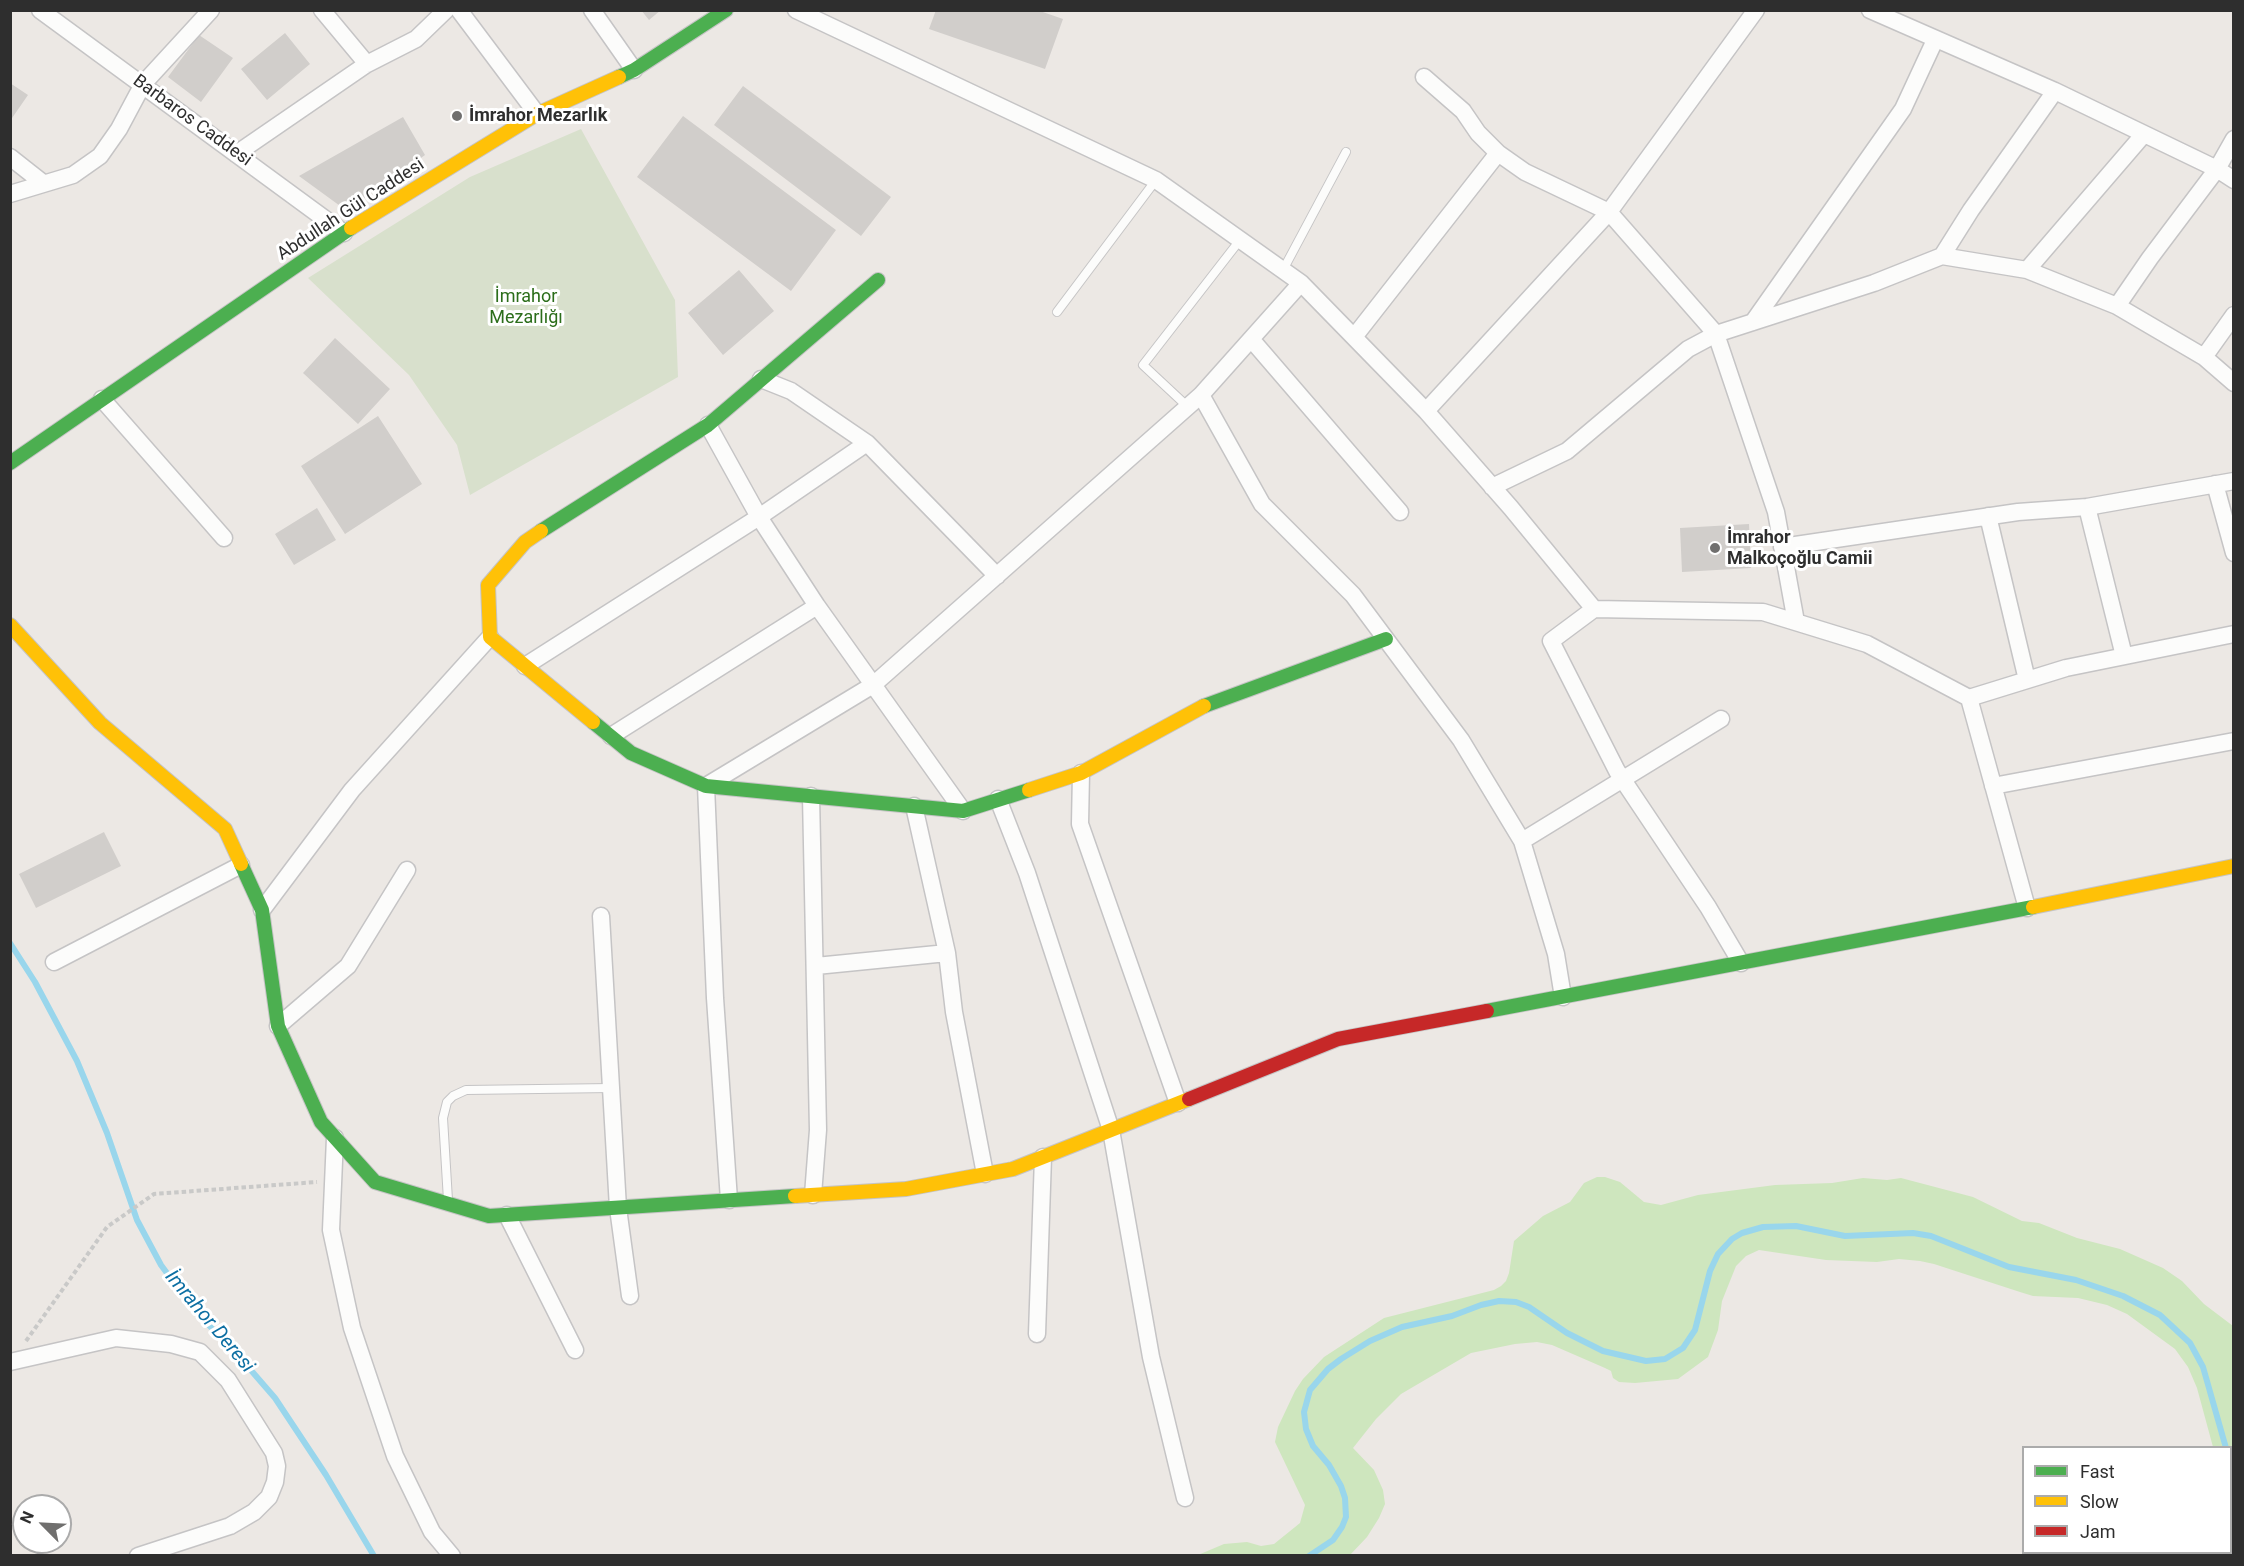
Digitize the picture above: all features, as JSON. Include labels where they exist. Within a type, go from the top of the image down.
[{"type":"street","name":"Barbaros Caddesi","points":[[40,10],[344,233]]},
{"type":"street","points":[[10,194],[73,175],[100,156],[143,84],[211,10]]},
{"type":"street","points":[[322,10],[367,64]]},
{"type":"street","points":[[236,154],[367,64],[416,39],[446,10]]},
{"type":"street","points":[[459,10],[537,114]]},
{"type":"street","points":[[592,10],[634,70]]},
{"type":"street","name":"Abdullah Gül Caddesi","points":[[10,463],[344,233],[537,114],[634,70],[726,10]]},
{"type":"street","points":[[796,10],[1156,180],[1301,283],[1426,411],[1594,609]]},
{"type":"street","points":[[1426,411],[1610,212],[1756,10]]},
{"type":"street","points":[[1870,10],[2055,91],[2217,169],[2234,180]]},
{"type":"street","points":[[1753,322],[1903,109],[1935,40]]},
{"type":"street","points":[[1424,77],[1463,111],[1478,133],[1498,153],[1525,172],[1610,212],[1716,334],[1776,512],[1796,622]]},
{"type":"street","points":[[1942,256],[1971,210],[2055,91]]},
{"type":"street","points":[[2027,270],[2144,134]]},
{"type":"street","points":[[2117,306],[2217,169],[2234,139]]},
{"type":"street","points":[[1354,337],[1498,153]]},
{"type":"street","points":[[10,157],[43,183]]},
{"type":"street","points":[[1492,487],[1568,451],[1688,349],[1716,334],[1874,283],[1942,256],[2027,270],[2117,306],[2204,357],[2234,383]]},
{"type":"street","points":[[262,910],[352,790],[490,637],[488,585],[525,542],[708,425],[878,280]]},
{"type":"street","points":[[706,786],[873,686],[1201,395],[1301,283]]},
{"type":"street","points":[[2204,357],[2234,315]]},
{"type":"street","points":[[1251,339],[1400,512]]},
{"type":"street","points":[[761,379],[790,391],[867,444],[997,576]]},
{"type":"street","points":[[1201,395],[1262,504],[1353,595],[1461,740],[1522,841],[1556,954],[1563,997]]},
{"type":"street","points":[[102,399],[224,538]]},
{"type":"street","points":[[708,425],[759,517],[817,606],[963,811]]},
{"type":"street","points":[[525,666],[759,517],[867,444]]},
{"type":"street","points":[[1782,547],[2018,512],[2087,507],[2234,482]]},
{"type":"street","points":[[2215,484],[2234,553]]},
{"type":"street","points":[[2087,507],[2124,657]]},
{"type":"street","points":[[1988,516],[2027,680]]},
{"type":"street","points":[[611,736],[817,606]]},
{"type":"street","points":[[1741,963],[1708,907],[1623,781],[1551,641],[1594,609],[1763,612],[1867,644],[1969,698],[2066,668],[2234,634]]},
{"type":"street","points":[[10,625],[100,723],[225,830],[262,910],[279,1026],[321,1122],[375,1182],[489,1216],[906,1189],[1013,1169],[1338,1039],[2027,908],[2234,866]]},
{"type":"street","points":[[490,637],[631,753],[706,786],[963,811],[1081,773],[1210,702],[1386,639]]},
{"type":"street","points":[[1969,698],[2027,908]]},
{"type":"street","points":[[1522,841],[1721,720]]},
{"type":"street","points":[[1993,786],[2234,741]]},
{"type":"street","points":[[1081,773],[1080,824],[1178,1103]]},
{"type":"street","points":[[706,786],[715,998],[729,1200]]},
{"type":"street","points":[[812,796],[818,1130],[813,1195]]},
{"type":"street","points":[[998,799],[1027,873],[1111,1130],[1151,1358],[1185,1498]]},
{"type":"street","points":[[914,806],[947,953],[954,1012],[985,1174]]},
{"type":"street","points":[[54,962],[241,864]]},
{"type":"street","points":[[279,1026],[348,966],[407,870]]},
{"type":"street","points":[[601,916],[618,1208],[630,1296]]},
{"type":"street","points":[[816,966],[947,953]]},
{"type":"street","points":[[336,1138],[331,1230],[352,1328],[395,1456],[432,1532],[452,1556]]},
{"type":"street","points":[[1037,1334],[1043,1157]]},
{"type":"street","points":[[507,1215],[575,1350]]},
{"type":"street","points":[[10,1362],[116,1338],[171,1344],[200,1352],[228,1380],[274,1453],[277,1466],[275,1482],[269,1497],[254,1512],[230,1526],[138,1556]]},
{"type":"lane","points":[[1283,270],[1346,152]]},
{"type":"lane","points":[[1057,312],[1156,180]]},
{"type":"lane","points":[[1188,407],[1143,365],[1240,240]]},
{"type":"lane","points":[[448,1204],[443,1118],[447,1102],[453,1096],[466,1090],[611,1088]]},
{"type":"path","points":[[10,1362],[107,1227],[154,1194],[333,1181]]},
{"type":"green space","name":"İmrahor Mezarlığı","points":[[581,129],[675,300],[678,377],[470,495],[457,445],[409,375],[308,278],[470,177]]},
{"type":"green space","points":[[1597,1177],[1605,1177],[1620,1182],[1644,1202],[1661,1205],[1698,1195],[1775,1185],[1832,1183],[1863,1178],[1887,1180],[1901,1178],[1973,1197],[2022,1221],[2039,1223],[2077,1238],[2120,1249],[2163,1268],[2182,1281],[2204,1304],[2233,1326],[2233,1520],[2232,1446],[2213,1446],[2197,1388],[2188,1367],[2175,1349],[2127,1314],[2107,1305],[2078,1298],[2033,1296],[1920,1261],[1826,1260],[1759,1250],[1746,1256],[1736,1266],[1722,1301],[1718,1330],[1708,1357],[1678,1379],[1635,1383],[1619,1382],[1613,1378],[1611,1371],[1605,1368],[1552,1345],[1537,1342],[1471,1353],[1401,1394],[1376,1419],[1353,1448],[1374,1470],[1383,1490],[1385,1504],[1367,1537],[1350,1555],[1198,1555],[1224,1544],[1247,1542],[1261,1546],[1274,1544],[1300,1523],[1305,1505],[1275,1442],[1278,1427],[1295,1391],[1324,1357],[1384,1318],[1494,1290],[1501,1286],[1509,1273],[1514,1241],[1543,1216],[1570,1202],[1584,1183]]},
{"type":"building","points":[[641,10],[661,10],[649,20]]},
{"type":"building","points":[[936,10],[1037,10],[1063,19],[1045,69],[929,29]]},
{"type":"building","points":[[285,33],[310,64],[267,100],[241,69]]},
{"type":"building","points":[[199,35],[233,58],[201,102],[168,77]]},
{"type":"building","points":[[10,83],[28,95],[10,121]]},
{"type":"building","points":[[743,86],[891,197],[861,236],[714,125]]},
{"type":"building","points":[[683,116],[836,230],[791,291],[637,177]]},
{"type":"building","points":[[403,117],[425,155],[347,211],[299,176]]},
{"type":"building","points":[[739,270],[774,311],[723,355],[688,313]]},
{"type":"building","points":[[335,338],[390,389],[358,424],[303,373]]},
{"type":"building","points":[[378,416],[422,484],[345,534],[301,466]]},
{"type":"building","points":[[317,508],[336,540],[294,565],[275,534]]},
{"type":"building","name":"İmrahor Malkoçoğlu Camii","points":[[1749,524],[1751,568],[1682,572],[1680,528]]},
{"type":"building","points":[[104,832],[121,866],[36,908],[19,874]]},
{"type":"waterway","name":"İmrahor Deresi","points":[[10,943],[35,982],[77,1061],[107,1133],[137,1220],[161,1265],[194,1310],[275,1398],[326,1475],[374,1556]]},
{"type":"waterway","points":[[1309,1556],[1333,1540],[1346,1517],[1345,1498],[1341,1486],[1329,1465],[1313,1446],[1306,1429],[1304,1412],[1310,1390],[1328,1369],[1341,1359],[1370,1341],[1402,1327],[1452,1316],[1499,1301],[1516,1302],[1529,1307],[1567,1333],[1603,1351],[1646,1361],[1665,1359],[1683,1348],[1695,1330],[1710,1271],[1718,1254],[1732,1239],[1742,1233],[1763,1227],[1796,1226],[1845,1236],[1913,1233],[1931,1236],[2009,1267],[2076,1280],[2123,1296],[2160,1315],[2190,1343],[2203,1367],[2225,1446]]},
{"type":"waterway","points":[[2232,1463],[2234,1467]]},
{"type":"traffic: fast","points":[[619,77],[634,70],[726,10]]},
{"type":"traffic: fast","points":[[10,463],[351,228]]},
{"type":"traffic: fast","points":[[541,531],[708,425],[878,280]]},
{"type":"traffic: fast","points":[[1204,706],[1386,639]]},
{"type":"traffic: fast","points":[[593,722],[631,753],[706,786],[963,811],[1029,790]]},
{"type":"traffic: fast","points":[[241,864],[262,910],[278,1026],[321,1122],[375,1182],[489,1216],[795,1196]]},
{"type":"traffic: fast","points":[[1487,1011],[2033,907]]},
{"type":"traffic: slow","points":[[351,228],[537,114],[619,77]]},
{"type":"traffic: slow","points":[[541,531],[525,542],[488,585],[490,637],[593,722]]},
{"type":"traffic: slow","points":[[10,625],[100,723],[225,829],[241,864]]},
{"type":"traffic: slow","points":[[1029,790],[1081,773],[1204,706]]},
{"type":"traffic: slow","points":[[2033,907],[2234,866]]},
{"type":"traffic: slow","points":[[795,1196],[906,1189],[1013,1169],[1189,1099]]},
{"type":"traffic: jam","points":[[1189,1099],[1338,1039],[1487,1011]]},
{"type":"place","name":"İmrahor Mezarlık","points":[[457,116]]},
{"type":"place","name":"İmrahor Malkoçoğlu Camii","points":[[1715,548]]}]
